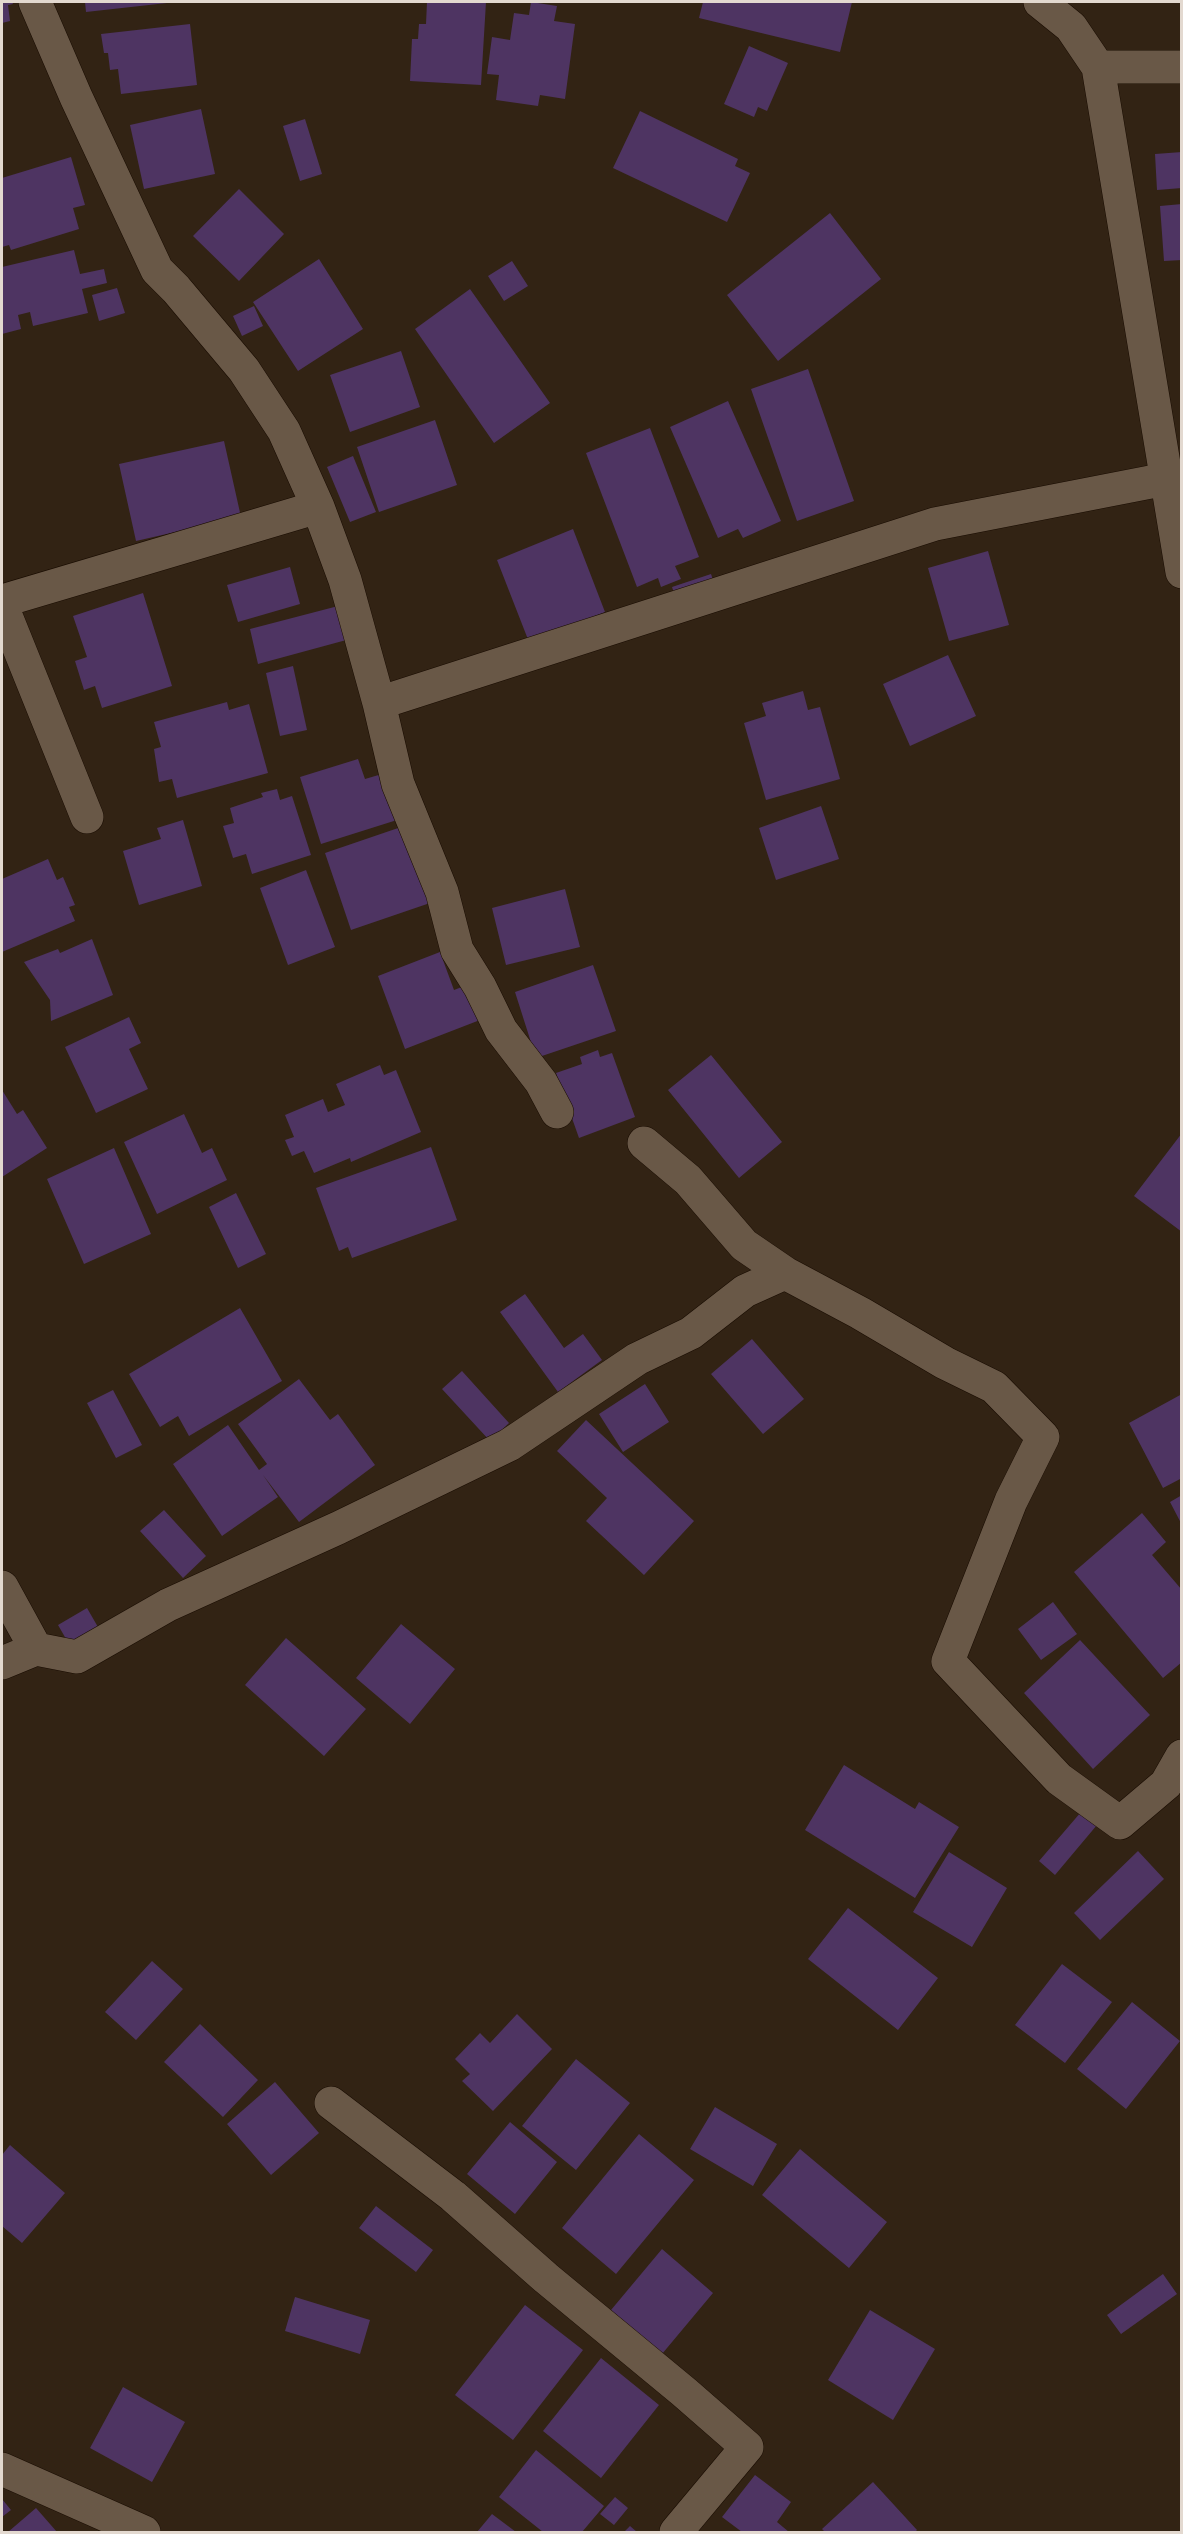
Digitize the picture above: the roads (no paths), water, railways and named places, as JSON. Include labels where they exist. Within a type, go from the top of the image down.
[{"type":"street","points":[[35,2],[76,97],[157,270],[244,370],[284,431],[318,507],[345,580],[379,703],[398,784],[442,892],[457,950],[480,987],[501,1029],[541,1082],[556,1112]]},
{"type":"street","points":[[1040,2],[1071,27],[1098,67],[1182,572]]},
{"type":"street","points":[[1098,67],[1182,67]]},
{"type":"street","points":[[379,703],[935,524],[1166,479]]},
{"type":"street","points":[[87,817],[2,604],[318,507]]},
{"type":"street","points":[[644,1143],[688,1180],[744,1245],[784,1274],[860,1313],[945,1363],[994,1387],[1043,1437],[1011,1501],[948,1661],[1059,1779],[1120,1822],[1166,1784],[1182,1756]]},
{"type":"street","points":[[2,1663],[36,1649],[77,1657],[168,1605],[338,1528],[509,1445],[637,1359],[691,1333],[745,1291],[784,1274]]},
{"type":"street","points":[[2,1587],[36,1649]]},
{"type":"street","points":[[331,2103],[453,2196],[546,2278],[684,2391],[747,2447],[676,2532]]},
{"type":"street","points":[[2,2469],[144,2532]]}]
